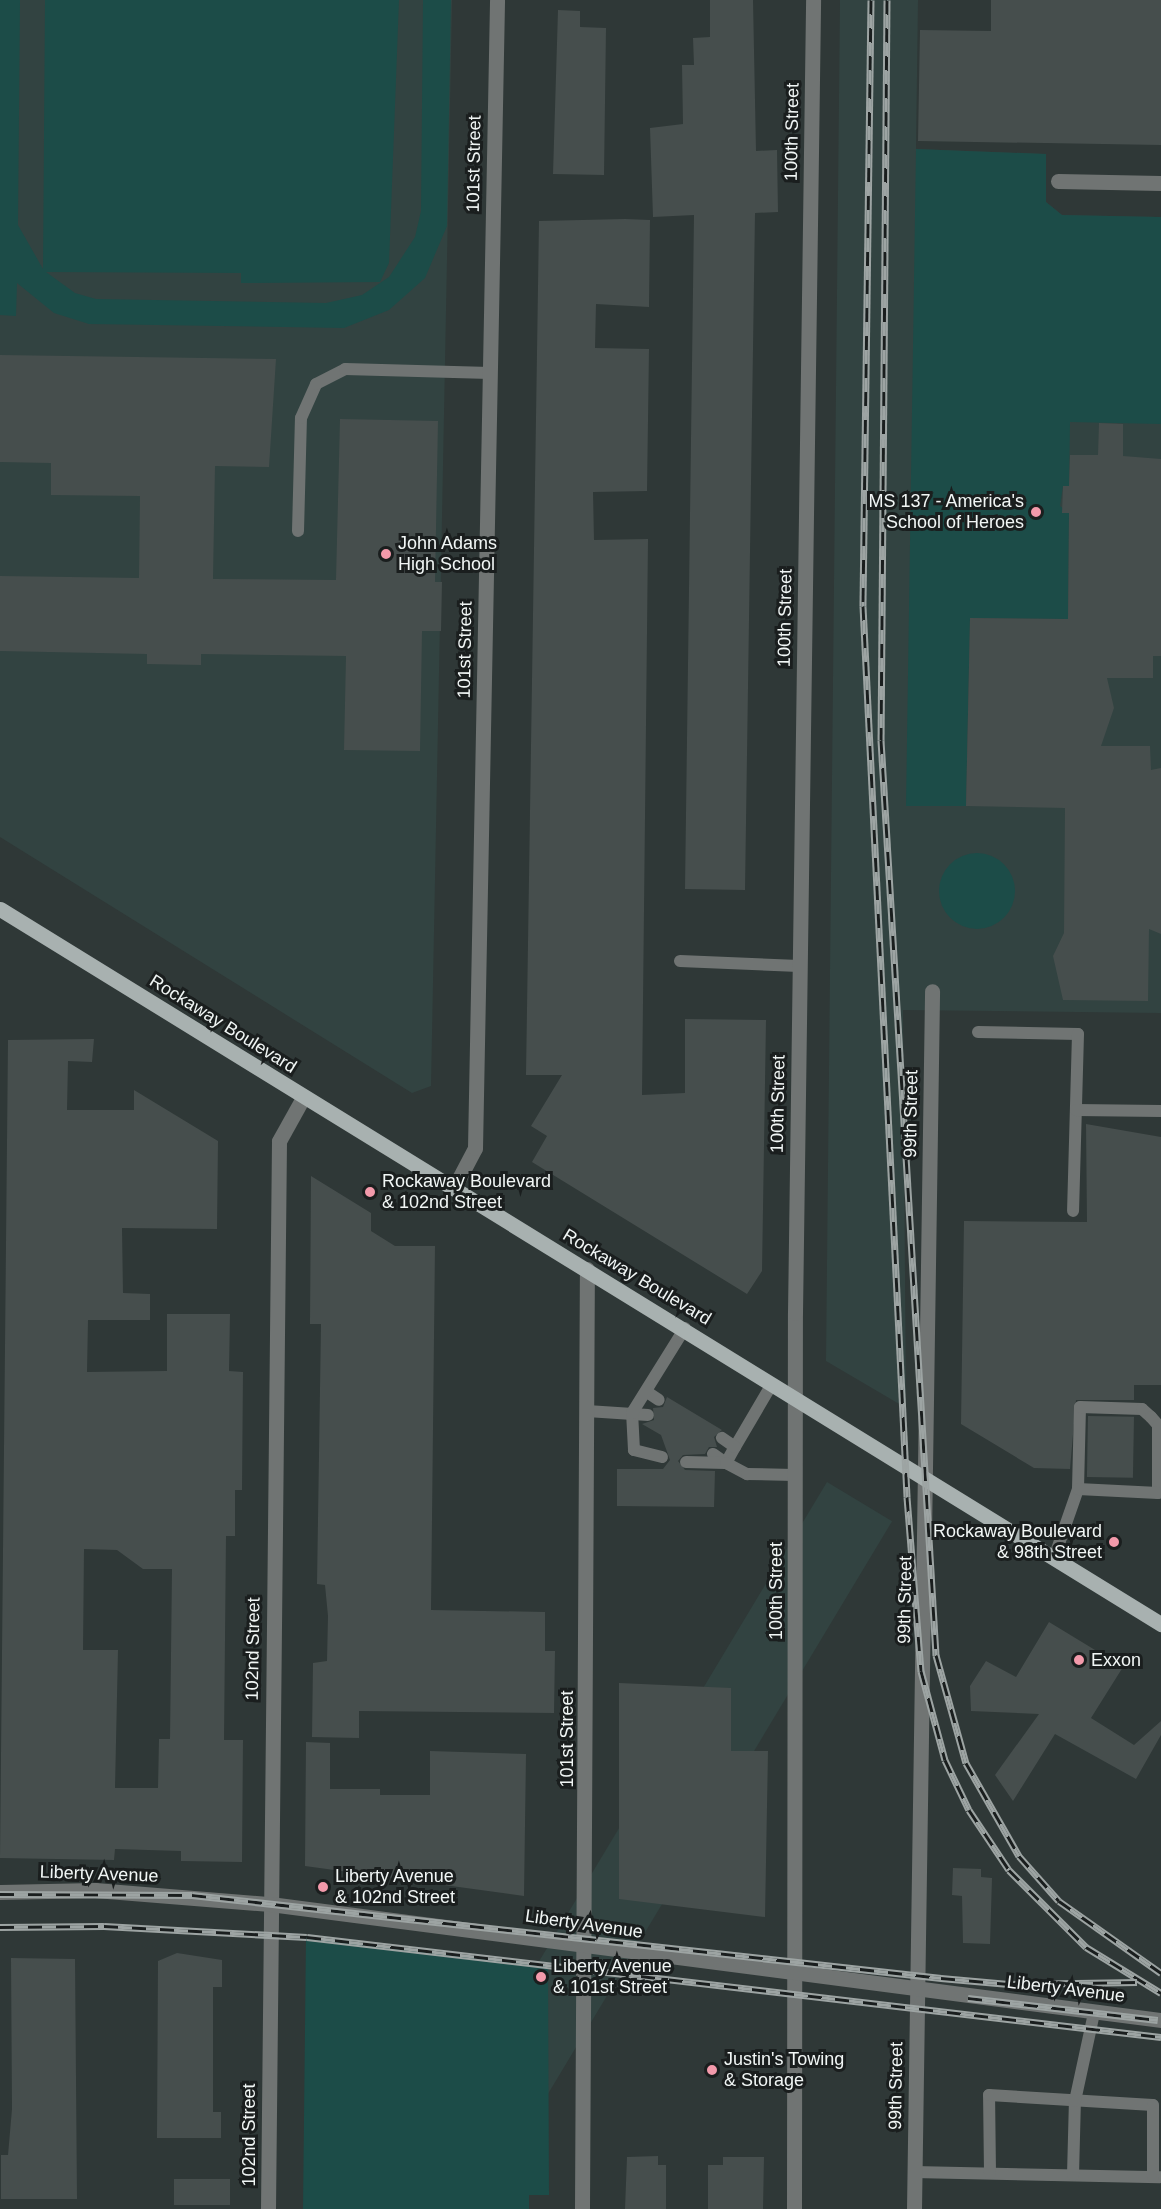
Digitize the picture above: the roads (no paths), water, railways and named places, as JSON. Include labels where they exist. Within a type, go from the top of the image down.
[{"type":"main road","name":"Rockaway Boulevard","points":[[0,909],[685,1328],[926,1480],[1161,1624]]},
{"type":"street","name":"101st Street","points":[[454,1188],[475,1148],[497,0]]},
{"type":"street","name":"100th Street","points":[[794,2209],[797,1975],[794,1397],[813,0]]},
{"type":"street","points":[[1058,181],[1161,183]]},
{"type":"street","name":"99th Street","points":[[914,2209],[932,991]]},
{"type":"street","name":"102nd Street","points":[[268,2209],[279,1141],[304,1096]]},
{"type":"street","name":"101st Street","points":[[582,2209],[586,1943],[587,1269]]},
{"type":"street","name":"Liberty Avenue","points":[[0,1892],[95,1890],[270,1904],[586,1943],[797,1975],[1161,2020]]},
{"type":"lane","points":[[298,531],[301,417],[316,384],[345,369],[490,373]]},
{"type":"lane","points":[[680,961],[799,966]]},
{"type":"lane","points":[[978,1032],[1078,1034],[1073,1211]]},
{"type":"lane","points":[[1076,1110],[1161,1111]]},
{"type":"lane","points":[[662,1457],[633,1450],[632,1413],[685,1328]]},
{"type":"lane","points":[[726,1463],[772,1384]]},
{"type":"lane","points":[[647,1392],[659,1400]]},
{"type":"lane","points":[[1053,1558],[1078,1489],[1080,1407],[1142,1409],[1160,1425],[1158,1493],[1078,1489]]},
{"type":"lane","points":[[587,1411],[648,1415]]},
{"type":"lane","points":[[722,1438],[735,1447]]},
{"type":"lane","points":[[713,1454],[747,1474],[794,1475]]},
{"type":"lane","points":[[686,1462],[726,1463]]},
{"type":"lane","points":[[1073,2175],[1075,2101],[1094,2013]]},
{"type":"lane","points":[[914,2172],[990,2174],[1157,2177],[1153,2105],[989,2095],[990,2174]]},
{"type":"railway","points":[[871,0],[863,606],[907,1497],[921,1671],[945,1760],[969,1810],[1009,1870],[1086,1947],[1161,1993]]},
{"type":"railway","points":[[887,0],[881,740],[936,1655],[966,1763],[1019,1856],[1059,1901],[1161,1973]]},
{"type":"railway","points":[[0,1894],[192,1895],[941,1978],[1009,1984],[1137,1982]]},
{"type":"railway","points":[[0,1927],[104,1926],[307,1937],[1161,2037]]},
{"type":"railway","points":[[968,1998],[1158,2020]]},
{"type":"place","name":"MS 137 - America's School of Heroes","points":[[1036,512]]},
{"type":"place","name":"John Adams High School","points":[[386,554]]},
{"type":"place","name":"Rockaway Boulevard & 102nd Street","points":[[370,1192]]},
{"type":"place","name":"Rockaway Boulevard & 98th Street","points":[[1114,1542]]},
{"type":"place","name":"Exxon","points":[[1079,1660]]},
{"type":"place","name":"Liberty Avenue & 102nd Street","points":[[323,1887]]},
{"type":"place","name":"Liberty Avenue & 101st Street","points":[[541,1977]]},
{"type":"place","name":"Justin's Towing & Storage","points":[[712,2070]]}]
